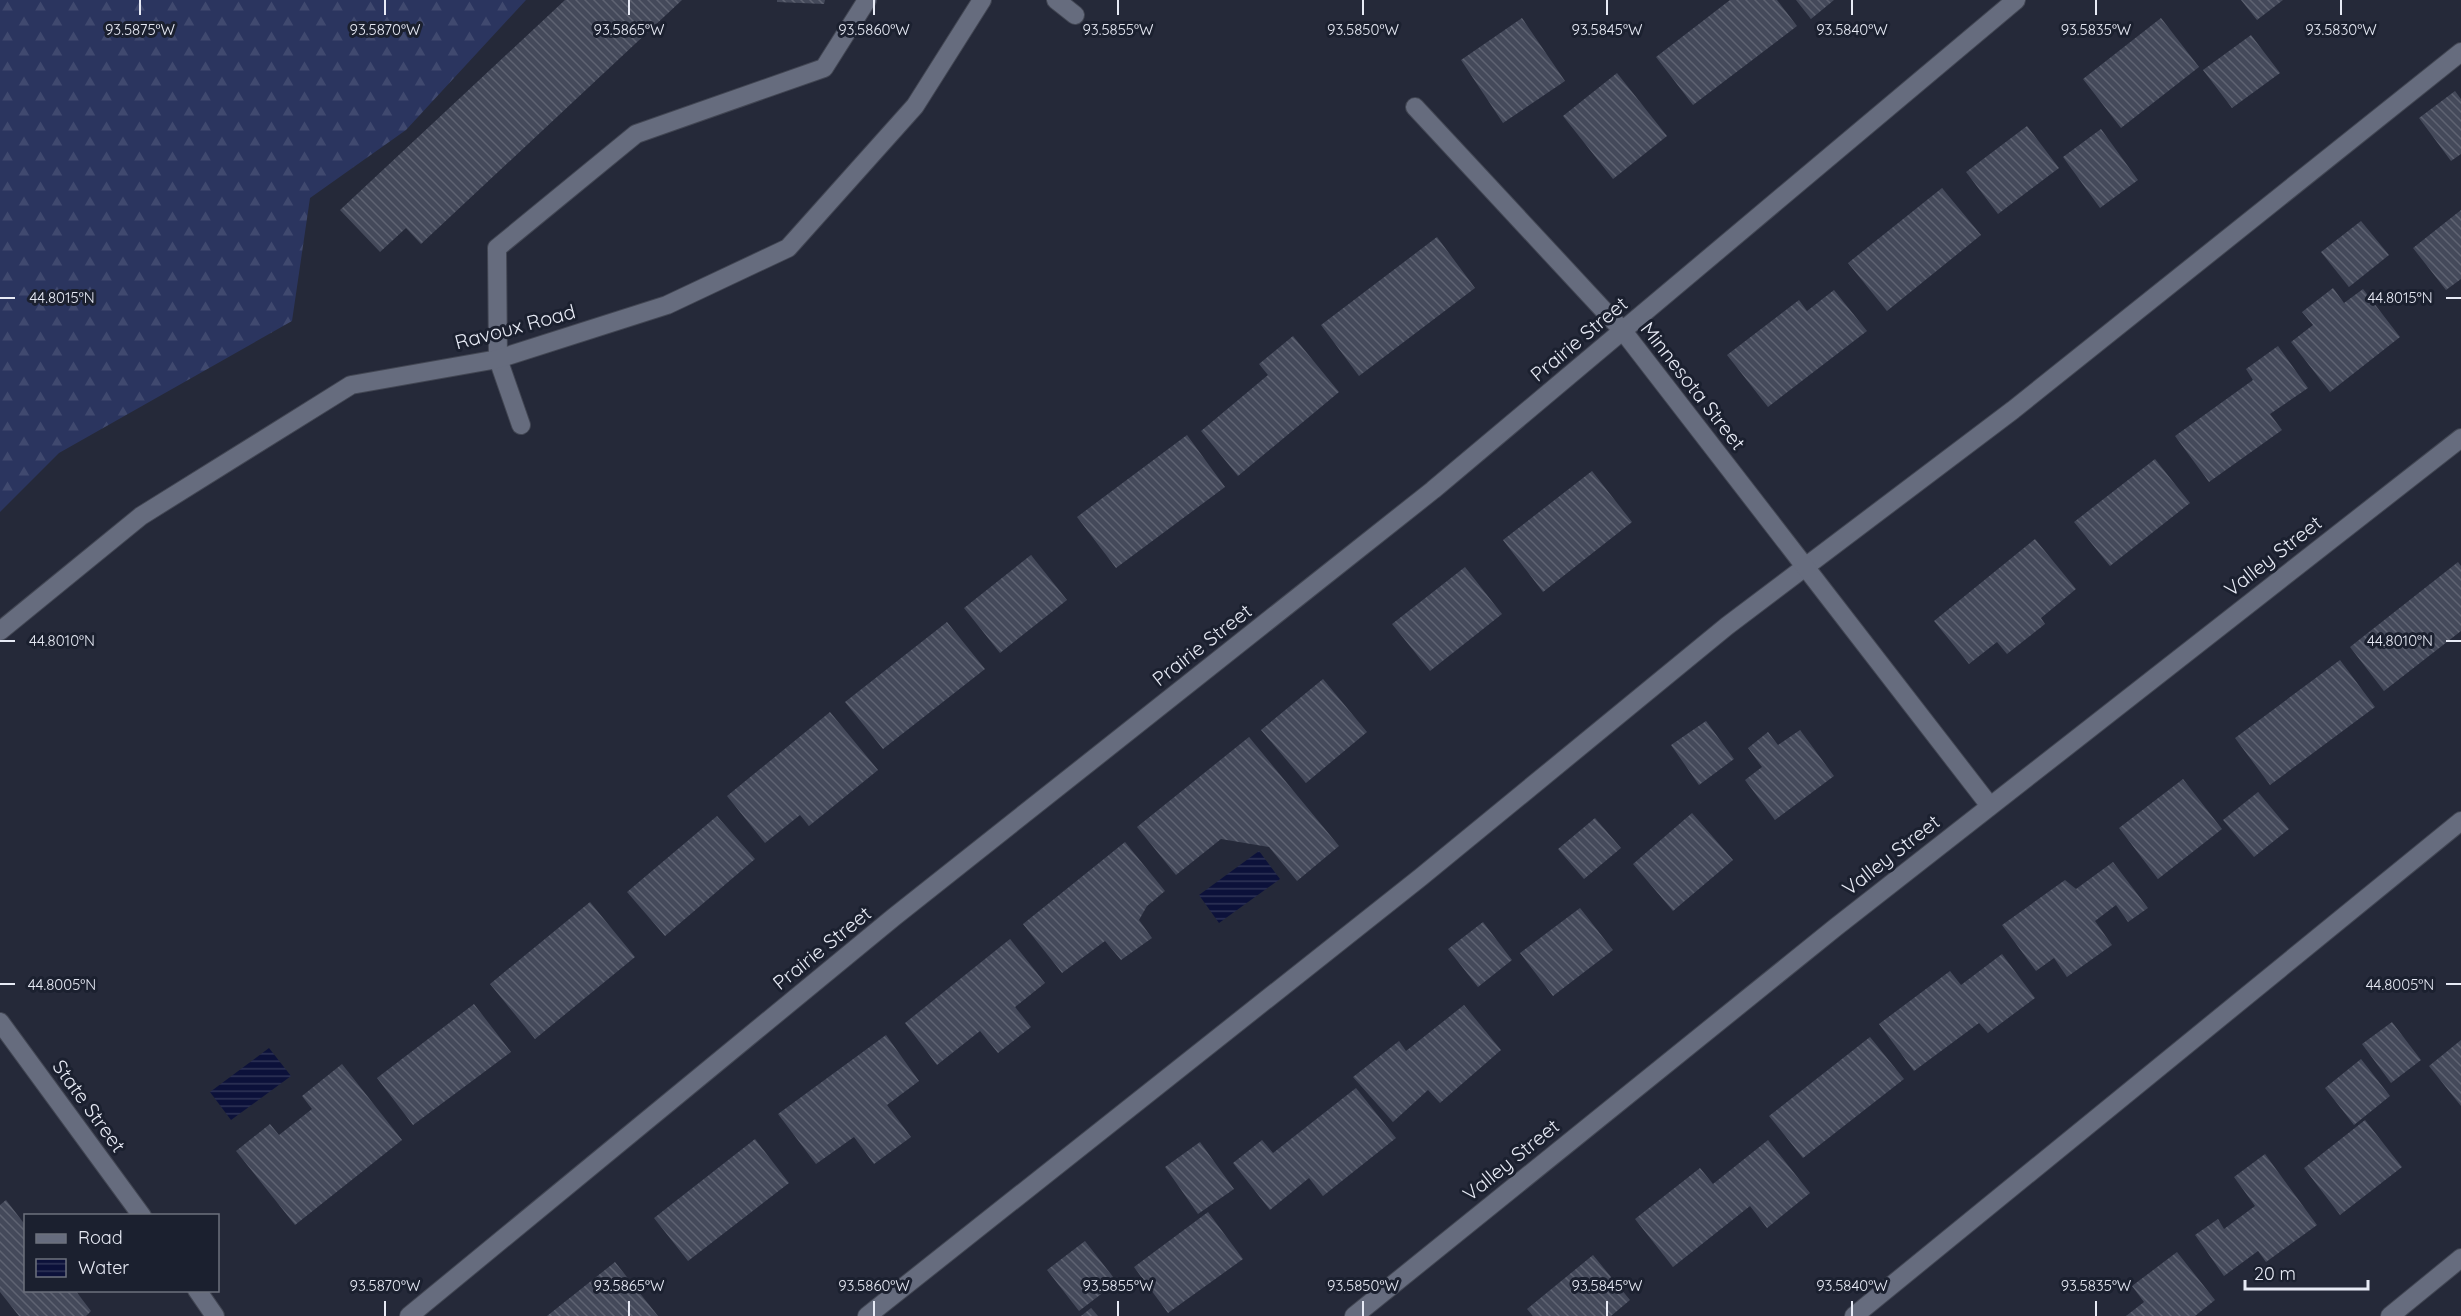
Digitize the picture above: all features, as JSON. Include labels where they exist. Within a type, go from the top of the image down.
[{"type":"street","points":[[521,425],[498,359],[497,248],[636,134],[824,68],[867,0]]},
{"type":"street","name":"Ravoux Road","points":[[0,631],[141,516],[351,385],[498,359],[668,305],[788,248],[915,106],[982,0]]},
{"type":"street","points":[[1056,0],[1075,15]]},
{"type":"street","name":"Prairie Street","points":[[409,1316],[904,910],[1433,490],[2016,0]]},
{"type":"street","points":[[867,1316],[1421,877],[1727,626],[2013,410],[2461,52]]},
{"type":"street","name":"Minnesota Street","points":[[1415,107],[1623,331],[1990,806]]},
{"type":"street","name":"Valley Street","points":[[1354,1316],[1836,927],[2461,438]]},
{"type":"street","points":[[1854,1316],[2461,821]]},
{"type":"street","name":"State Street","points":[[0,1022],[141,1214]]},
{"type":"street","points":[[2390,1316],[2461,1258]]},
{"type":"street","points":[[198,1292],[215,1316]]},
{"type":"green space","points":[[0,0],[526,0],[406,130],[310,198],[292,321],[59,453],[0,512]]},
{"type":"water","points":[[1259,851],[1280,879],[1219,923],[1199,895]]},
{"type":"water","points":[[269,1048],[291,1076],[231,1120],[210,1092]]},
{"type":"building","points":[[565,0],[682,0],[421,244],[406,228],[380,252],[340,210]]},
{"type":"building","points":[[777,0],[825,0],[824,4],[777,2]]},
{"type":"building","points":[[1730,0],[1777,0],[1797,26],[1693,105],[1656,57]]},
{"type":"building","points":[[1796,0],[1834,0],[1811,19]]},
{"type":"building","points":[[2241,0],[2283,0],[2257,20]]},
{"type":"building","points":[[1522,18],[1565,81],[1503,123],[1461,60]]},
{"type":"building","points":[[2161,18],[2199,67],[2121,128],[2083,79]]},
{"type":"building","points":[[2251,35],[2280,73],[2232,108],[2203,70]]},
{"type":"building","points":[[1617,73],[1667,136],[1613,179],[1563,116]]},
{"type":"building","points":[[2455,91],[2461,99],[2461,154],[2451,161],[2419,118]]},
{"type":"building","points":[[2027,126],[2059,168],[1998,214],[1966,172]]},
{"type":"building","points":[[2101,129],[2138,180],[2100,208],[2063,157]]},
{"type":"building","points":[[1942,188],[1981,235],[1887,311],[1848,263]]},
{"type":"building","points":[[2461,210],[2461,279],[2446,290],[2413,248]]},
{"type":"building","points":[[2361,221],[2389,255],[2349,287],[2321,252]]},
{"type":"building","points":[[1437,237],[1475,288],[1359,376],[1321,325]]},
{"type":"building","points":[[2333,288],[2344,303],[2363,289],[2400,337],[2330,392],[2291,342],[2313,325],[2302,312]]},
{"type":"building","points":[[1834,290],[1867,331],[1768,407],[1727,355],[1799,300],[1807,311]]},
{"type":"building","points":[[1293,336],[1339,392],[1238,476],[1201,431],[1268,375],[1259,364]]},
{"type":"building","points":[[2278,346],[2308,388],[2270,414],[2282,430],[2209,482],[2175,436],[2253,380],[2246,369]]},
{"type":"building","points":[[1187,435],[1225,487],[1116,568],[1077,517]]},
{"type":"building","points":[[2155,459],[2190,503],[2110,566],[2074,522]]},
{"type":"building","points":[[1592,471],[1632,522],[1543,592],[1503,540]]},
{"type":"building","points":[[2035,539],[2076,589],[2041,618],[2045,624],[2007,654],[1997,642],[1969,664],[1934,621]]},
{"type":"building","points":[[1031,555],[1067,600],[1000,653],[964,608]]},
{"type":"building","points":[[2458,562],[2461,566],[2461,631],[2384,691],[2350,647]]},
{"type":"building","points":[[1465,567],[1502,614],[1430,671],[1392,624]]},
{"type":"building","points":[[947,622],[985,669],[883,749],[845,702]]},
{"type":"building","points":[[2340,660],[2375,707],[2270,785],[2235,738]]},
{"type":"building","points":[[1323,679],[1367,732],[1306,783],[1261,730]]},
{"type":"building","points":[[830,712],[878,770],[809,826],[800,815],[765,843],[727,796]]},
{"type":"building","points":[[1706,721],[1734,759],[1699,785],[1671,745]]},
{"type":"building","points":[[1800,730],[1834,776],[1775,820],[1745,780],[1762,767],[1748,748],[1768,732],[1778,745]]},
{"type":"building","points":[[1249,737],[1339,846],[1297,881],[1269,847],[1221,839],[1176,875],[1137,827]]},
{"type":"building","points":[[2183,779],[2222,829],[2158,879],[2119,828]]},
{"type":"building","points":[[2258,792],[2289,829],[2254,857],[2223,820]]},
{"type":"building","points":[[1692,813],[1733,860],[1673,911],[1633,864]]},
{"type":"building","points":[[717,816],[755,859],[665,936],[627,892]]},
{"type":"building","points":[[1595,818],[1621,848],[1584,879],[1558,849]]},
{"type":"building","points":[[1125,842],[1165,891],[1147,906],[1139,920],[1152,938],[1121,960],[1105,941],[1062,973],[1023,924]]},
{"type":"building","points":[[2113,862],[2148,908],[2128,922],[2116,905],[2095,921],[2112,945],[2067,977],[2054,958],[2036,971],[2002,925],[2065,880],[2076,889]]},
{"type":"building","points":[[590,902],[635,957],[535,1039],[490,984]]},
{"type":"building","points":[[1580,908],[1613,950],[1553,996],[1520,953]]},
{"type":"building","points":[[1483,922],[1512,960],[1478,987],[1448,949]]},
{"type":"building","points":[[1010,939],[1045,983],[1015,1007],[1031,1027],[998,1053],[980,1031],[937,1065],[905,1023]]},
{"type":"building","points":[[2002,954],[2035,998],[1988,1033],[1979,1023],[1914,1071],[1879,1024],[1950,971],[1961,985]]},
{"type":"building","points":[[474,1004],[511,1052],[413,1125],[377,1078]]},
{"type":"building","points":[[1464,1005],[1501,1050],[1440,1103],[1428,1090],[1393,1122],[1353,1077],[1399,1041],[1406,1051]]},
{"type":"building","points":[[2392,1022],[2421,1060],[2391,1083],[2362,1044]]},
{"type":"building","points":[[886,1035],[919,1081],[887,1105],[911,1137],[874,1164],[854,1137],[816,1164],[778,1114]]},
{"type":"building","points":[[1870,1037],[1904,1079],[1803,1158],[1769,1116]]},
{"type":"building","points":[[2461,1040],[2461,1106],[2429,1066]]},
{"type":"building","points":[[2361,1059],[2390,1096],[2354,1125],[2325,1088]]},
{"type":"building","points":[[342,1064],[402,1140],[295,1225],[236,1151],[270,1124],[279,1135],[312,1109],[302,1096]]},
{"type":"building","points":[[1356,1088],[1396,1138],[1323,1196],[1309,1178],[1270,1210],[1233,1163],[1262,1140],[1273,1153]]},
{"type":"building","points":[[2365,1120],[2402,1167],[2340,1215],[2304,1168]]},
{"type":"building","points":[[755,1139],[789,1183],[688,1261],[654,1218]]},
{"type":"building","points":[[1768,1140],[1810,1193],[1767,1228],[1750,1206],[1673,1267],[1635,1219],[1700,1168],[1713,1184]]},
{"type":"building","points":[[1200,1142],[1234,1189],[1198,1214],[1165,1167]]},
{"type":"building","points":[[2265,1154],[2317,1225],[2266,1262],[2258,1251],[2224,1276],[2195,1235],[2218,1219],[2224,1229],[2255,1206],[2234,1177]]},
{"type":"building","points":[[6,1200],[24,1223],[24,1292],[77,1292],[91,1311],[86,1316],[19,1316],[0,1292],[0,1205]]},
{"type":"building","points":[[1208,1212],[1243,1259],[1168,1313],[1134,1267]]},
{"type":"building","points":[[1085,1241],[1117,1282],[1079,1311],[1047,1270]]},
{"type":"building","points":[[2177,1252],[2215,1300],[2195,1316],[2126,1316],[2144,1302],[2132,1286]]},
{"type":"building","points":[[1593,1255],[1630,1300],[1611,1316],[1533,1316],[1527,1309]]},
{"type":"building","points":[[615,1262],[658,1316],[547,1316]]},
{"type":"building","points":[[1091,1308],[1098,1316],[1081,1316]]}]
